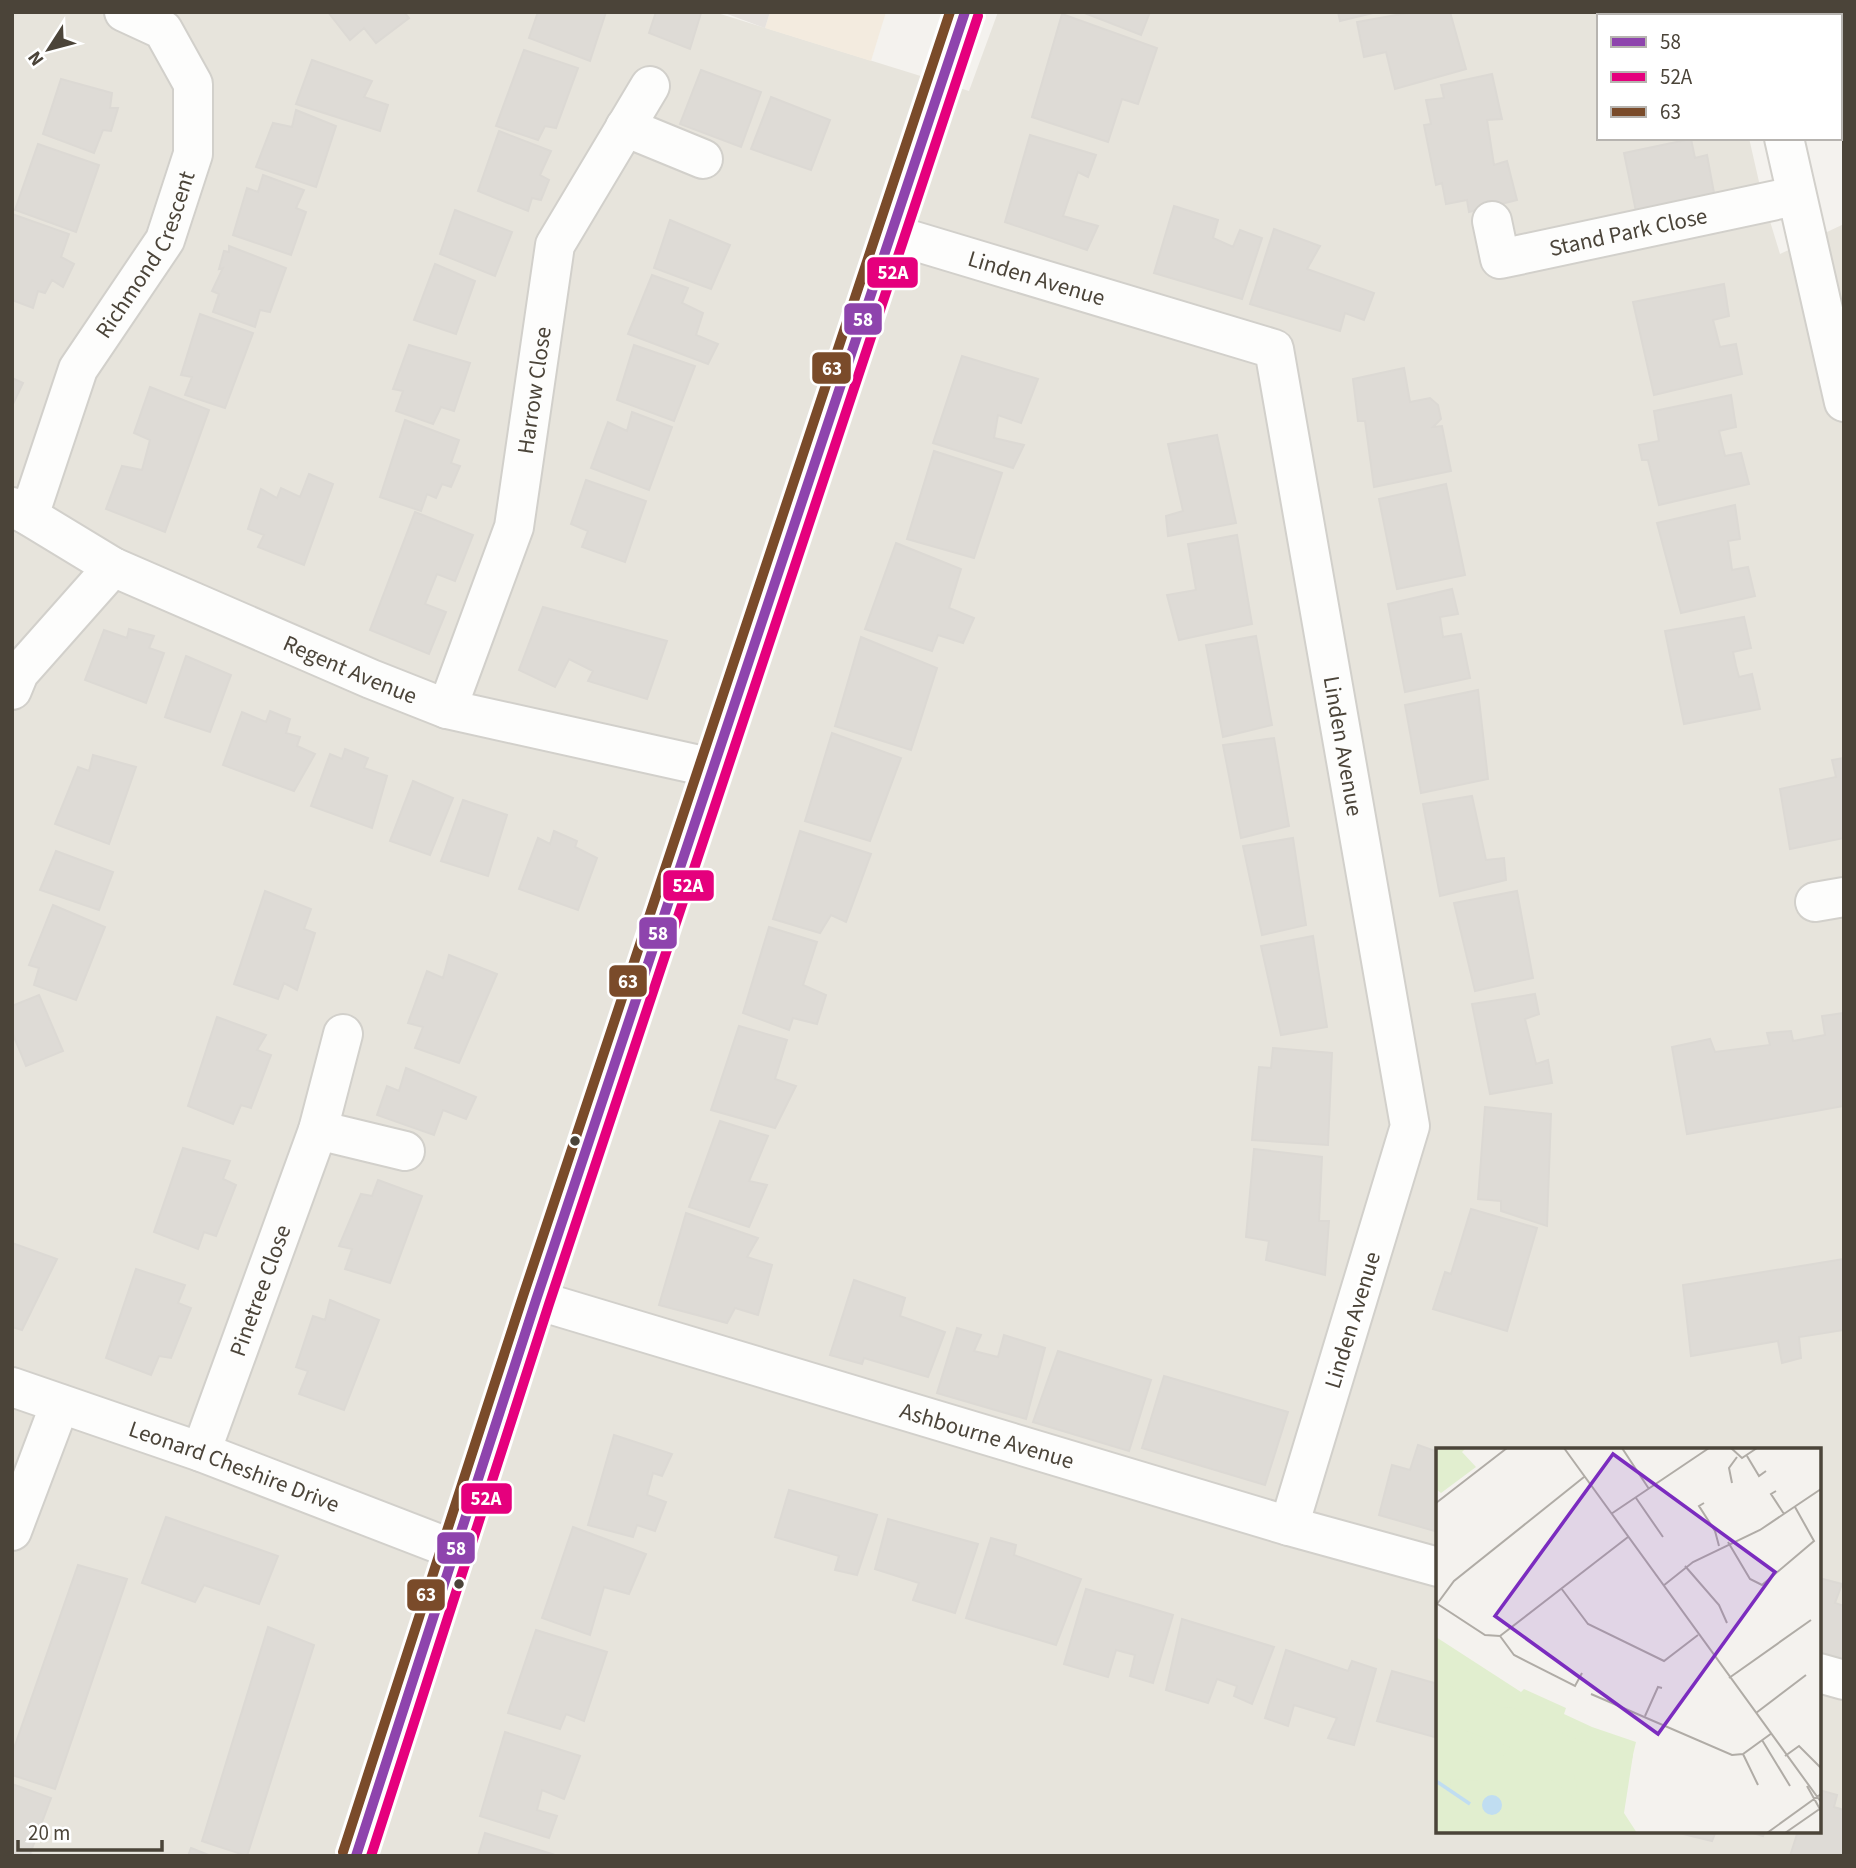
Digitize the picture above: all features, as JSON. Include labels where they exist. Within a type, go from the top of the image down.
[{"type":"street","name":"Richmond Crescent","points":[[21,512],[78,369],[165,240],[193,154],[193,84],[163,30],[124,12]]},
{"type":"street","points":[[356,1856],[536,1300],[965,12]]},
{"type":"street","name":"Harrow Close","points":[[447,709],[514,527],[555,245],[650,86]]},
{"type":"street","points":[[625,127],[703,159]]},
{"type":"street","points":[[1784,140],[1844,402]]},
{"type":"street","name":"Stand Park Close","points":[[1492,221],[1500,259],[1796,196]]},
{"type":"street","name":"Linden Avenue","points":[[891,234],[1274,348],[1410,1126],[1289,1526]]},
{"type":"street","name":"Regent Avenue","points":[[21,512],[113,567],[447,709],[713,768]]},
{"type":"street","points":[[12,690],[19,673],[113,567]]},
{"type":"street","name":"Pinetree Close","points":[[201,1452],[318,1130],[343,1034]]},
{"type":"street","points":[[318,1130],[405,1151]]},
{"type":"street","name":"Ashbourne Avenue","points":[[536,1300],[1289,1526],[1436,1566]]},
{"type":"street","name":"Leonard Cheshire Drive","points":[[12,1387],[201,1452],[455,1550]]},
{"type":"street","points":[[12,1531],[60,1404]]},
{"type":"street","points":[[1821,1674],[1844,1680]]},
{"type":"shaded area","points":[[12,12],[714,12],[969,91],[998,12],[1721,12],[1597,14],[1597,140],[1749,140],[1762,195],[1780,254],[1844,224],[1844,1856],[12,1856]]},
{"type":"shaded area","points":[[722,12],[770,12],[765,28]]},
{"type":"shaded area","points":[[770,12],[886,12],[871,61],[765,28]]},
{"type":"shaded area","points":[[1844,12],[1844,142],[1842,14],[1814,14]]},
{"type":"building","points":[[328,12],[404,12],[409,18],[376,43],[364,28],[350,40]]},
{"type":"building","points":[[538,12],[606,12],[590,61],[529,38]]},
{"type":"building","points":[[656,12],[701,13],[690,49],[649,33]]},
{"type":"building","points":[[1082,12],[1150,12],[1141,35]]},
{"type":"building","points":[[1338,12],[1377,12],[1340,21]]},
{"type":"building","points":[[1413,12],[1450,12],[1466,69],[1395,89],[1386,52],[1364,57],[1357,22]]},
{"type":"building","points":[[1062,14],[1157,48],[1138,104],[1122,99],[1108,142],[1032,117]]},
{"type":"building","points":[[524,50],[578,68],[556,128],[545,126],[538,140],[496,126]]},
{"type":"building","points":[[312,60],[372,81],[364,97],[388,105],[380,131],[296,104]]},
{"type":"building","points":[[701,70],[761,92],[741,147],[680,124]]},
{"type":"building","points":[[1492,74],[1502,119],[1487,120],[1494,165],[1507,161],[1517,200],[1469,212],[1467,200],[1446,204],[1442,183],[1436,185],[1424,125],[1431,124],[1426,100],[1444,98],[1441,85]]},
{"type":"building","points":[[61,79],[112,93],[110,108],[118,108],[111,131],[103,130],[94,153],[43,134]]},
{"type":"building","points":[[771,97],[830,120],[811,170],[751,149]]},
{"type":"building","points":[[296,110],[336,126],[316,187],[256,167],[273,123],[292,127]]},
{"type":"building","points":[[499,131],[551,151],[540,175],[549,180],[541,200],[532,198],[528,211],[478,191]]},
{"type":"building","points":[[1030,135],[1096,155],[1088,177],[1078,172],[1063,216],[1098,226],[1087,250],[1005,222]]},
{"type":"building","points":[[1691,140],[1695,158],[1707,155],[1717,209],[1639,226],[1624,153]]},
{"type":"building","points":[[38,144],[99,165],[76,232],[15,210]]},
{"type":"building","points":[[263,175],[304,190],[296,208],[306,212],[291,255],[233,235],[247,188],[258,192]]},
{"type":"building","points":[[1174,206],[1218,220],[1213,238],[1233,247],[1240,230],[1262,238],[1242,299],[1154,273]]},
{"type":"building","points":[[455,210],[512,232],[495,276],[440,254]]},
{"type":"building","points":[[12,214],[69,234],[61,257],[74,264],[63,287],[52,280],[45,293],[38,291],[33,308],[12,300]]},
{"type":"building","points":[[670,220],[730,245],[711,289],[654,268]]},
{"type":"building","points":[[1274,229],[1320,246],[1307,269],[1374,293],[1364,320],[1345,313],[1340,331],[1250,304]]},
{"type":"building","points":[[229,246],[286,268],[270,312],[260,310],[255,327],[213,312],[219,294],[212,291],[223,268],[219,269],[224,251],[229,252]]},
{"type":"building","points":[[435,264],[475,281],[456,334],[414,320]]},
{"type":"building","points":[[652,275],[688,288],[682,303],[703,313],[696,335],[718,344],[708,364],[628,334]]},
{"type":"building","points":[[1724,284],[1729,316],[1713,320],[1720,347],[1736,344],[1742,374],[1654,395],[1633,302]]},
{"type":"building","points":[[200,314],[253,333],[225,408],[185,395],[192,377],[181,375]]},
{"type":"building","points":[[409,345],[470,363],[454,411],[441,407],[433,424],[396,411],[403,391],[393,389]]},
{"type":"building","points":[[634,345],[695,366],[674,421],[617,400]]},
{"type":"building","points":[[962,356],[1038,379],[1021,423],[998,415],[994,438],[1024,445],[1013,468],[933,443]]},
{"type":"building","points":[[1404,368],[1410,402],[1430,398],[1438,405],[1441,419],[1433,427],[1442,426],[1451,471],[1374,487],[1365,421],[1358,421],[1353,379]]},
{"type":"building","points":[[12,378],[23,383],[12,406]]},
{"type":"building","points":[[150,387],[209,410],[165,532],[106,509],[122,466],[142,470],[150,440],[134,433]]},
{"type":"building","points":[[1731,395],[1736,427],[1719,431],[1725,456],[1741,453],[1749,484],[1659,505],[1648,460],[1642,460],[1639,445],[1659,441],[1654,411]]},
{"type":"building","points":[[632,412],[672,427],[649,490],[591,468],[608,422],[627,431]]},
{"type":"building","points":[[405,420],[459,440],[451,463],[460,466],[451,487],[442,484],[436,498],[427,494],[421,511],[380,497]]},
{"type":"building","points":[[1217,435],[1236,523],[1168,536],[1166,516],[1183,511],[1168,444]]},
{"type":"building","points":[[934,451],[1002,473],[974,558],[907,539]]},
{"type":"building","points":[[309,474],[333,484],[304,565],[258,547],[264,535],[248,529],[261,489],[277,498],[281,488],[300,497]]},
{"type":"building","points":[[586,480],[646,501],[625,562],[582,547],[588,531],[571,524]]},
{"type":"building","points":[[1446,484],[1465,575],[1397,589],[1379,499]]},
{"type":"building","points":[[1735,505],[1740,539],[1728,541],[1732,570],[1748,567],[1755,596],[1681,613],[1657,523]]},
{"type":"building","points":[[415,512],[473,535],[455,581],[437,574],[425,604],[446,612],[429,654],[370,630]]},
{"type":"building","points":[[1237,535],[1252,624],[1179,640],[1167,595],[1196,590],[1188,544]]},
{"type":"building","points":[[896,543],[961,569],[949,608],[974,618],[963,643],[938,635],[932,651],[865,629]]},
{"type":"building","points":[[1452,589],[1458,614],[1440,617],[1443,637],[1461,634],[1470,678],[1405,692],[1388,604]]},
{"type":"building","points":[[543,607],[667,641],[647,699],[588,681],[593,671],[569,659],[555,687],[519,670]]},
{"type":"building","points":[[1744,617],[1751,648],[1733,652],[1739,677],[1752,674],[1760,709],[1684,724],[1665,631]]},
{"type":"building","points":[[129,629],[154,636],[149,648],[164,653],[146,703],[85,680],[104,630],[127,638]]},
{"type":"building","points":[[1256,636],[1272,725],[1223,737],[1206,645]]},
{"type":"building","points":[[861,637],[937,668],[911,750],[835,726]]},
{"type":"building","points":[[186,656],[231,675],[210,732],[165,717]]},
{"type":"building","points":[[1478,690],[1488,779],[1421,793],[1405,705]]},
{"type":"building","points":[[270,711],[290,719],[286,733],[300,737],[297,746],[315,754],[294,791],[223,765],[242,712],[266,722]]},
{"type":"building","points":[[832,733],[901,758],[870,841],[805,821]]},
{"type":"building","points":[[1274,738],[1289,826],[1241,838],[1223,745]]},
{"type":"building","points":[[345,749],[368,758],[364,768],[387,776],[372,828],[311,806],[330,754],[342,759]]},
{"type":"building","points":[[93,755],[136,767],[109,844],[55,824],[78,767],[89,771]]},
{"type":"building","points":[[1844,758],[1844,838],[1790,849],[1780,789],[1836,777],[1832,760]]},
{"type":"building","points":[[413,781],[453,798],[430,855],[390,841]]},
{"type":"building","points":[[1472,796],[1486,860],[1504,858],[1506,880],[1440,896],[1423,804]]},
{"type":"building","points":[[463,800],[507,815],[488,876],[441,861]]},
{"type":"building","points":[[554,831],[577,841],[575,847],[597,858],[578,910],[519,889],[538,838],[550,844]]},
{"type":"building","points":[[800,831],[871,854],[846,922],[831,915],[820,933],[773,919]]},
{"type":"building","points":[[1293,838],[1306,925],[1262,935],[1243,846]]},
{"type":"building","points":[[56,851],[113,872],[99,910],[40,890]]},
{"type":"building","points":[[265,891],[311,909],[304,929],[315,933],[297,990],[284,983],[278,999],[234,984]]},
{"type":"building","points":[[1517,891],[1533,978],[1475,991],[1454,903]]},
{"type":"building","points":[[53,905],[105,927],[76,1000],[34,985],[39,968],[29,965]]},
{"type":"building","points":[[769,927],[817,942],[803,985],[826,995],[817,1024],[793,1018],[789,1030],[743,1013]]},
{"type":"building","points":[[1313,936],[1327,1027],[1281,1035],[1261,946]]},
{"type":"building","points":[[449,955],[497,974],[459,1063],[415,1048],[423,1027],[408,1023],[427,971],[443,978]]},
{"type":"building","points":[[1535,994],[1539,1014],[1525,1019],[1536,1064],[1548,1060],[1552,1083],[1490,1094],[1472,1004]]},
{"type":"building","points":[[39,995],[63,1051],[26,1066],[12,1032],[12,1006]]},
{"type":"building","points":[[1844,1013],[1844,1106],[1687,1134],[1672,1047],[1710,1039],[1715,1052],[1770,1045],[1767,1033],[1791,1031],[1793,1041],[1825,1035],[1822,1016]]},
{"type":"building","points":[[217,1017],[266,1035],[257,1050],[271,1055],[251,1108],[241,1105],[233,1124],[188,1106]]},
{"type":"building","points":[[739,1026],[787,1040],[775,1079],[796,1086],[775,1128],[711,1110]]},
{"type":"building","points":[[1273,1048],[1332,1053],[1328,1145],[1252,1140],[1259,1067],[1271,1068]]},
{"type":"building","points":[[406,1068],[476,1097],[466,1119],[443,1110],[434,1135],[377,1115],[387,1086],[399,1091]]},
{"type":"building","points":[[1485,1107],[1551,1114],[1547,1226],[1501,1211],[1501,1201],[1478,1199]]},
{"type":"building","points":[[720,1121],[768,1136],[749,1181],[767,1185],[749,1227],[689,1207]]},
{"type":"building","points":[[183,1148],[230,1161],[223,1179],[236,1185],[216,1236],[204,1232],[198,1249],[154,1232]]},
{"type":"building","points":[[1254,1149],[1322,1157],[1319,1221],[1329,1221],[1325,1275],[1266,1260],[1269,1241],[1246,1237]]},
{"type":"building","points":[[378,1180],[422,1196],[390,1283],[345,1269],[352,1249],[339,1246],[361,1194],[372,1196]]},
{"type":"building","points":[[1471,1209],[1537,1228],[1507,1331],[1433,1309],[1445,1272],[1451,1274]]},
{"type":"building","points":[[686,1213],[758,1238],[747,1257],[772,1265],[758,1315],[735,1308],[727,1323],[659,1305]]},
{"type":"building","points":[[12,1243],[57,1259],[22,1330],[12,1327]]},
{"type":"building","points":[[1844,1259],[1844,1330],[1799,1337],[1801,1358],[1782,1363],[1778,1341],[1691,1356],[1683,1285]]},
{"type":"building","points":[[136,1269],[185,1285],[178,1303],[191,1308],[171,1358],[159,1356],[151,1375],[106,1358]]},
{"type":"building","points":[[854,1280],[905,1298],[900,1316],[945,1332],[928,1377],[864,1358],[862,1364],[830,1355]]},
{"type":"building","points":[[330,1300],[379,1320],[344,1410],[299,1394],[308,1371],[296,1367],[313,1316],[325,1320]]},
{"type":"building","points":[[957,1328],[981,1335],[974,1351],[998,1357],[1004,1335],[1045,1348],[1026,1419],[937,1393]]},
{"type":"building","points":[[1058,1351],[1151,1380],[1129,1451],[1033,1422]]},
{"type":"building","points":[[1164,1376],[1288,1412],[1265,1485],[1142,1448]]},
{"type":"building","points":[[614,1435],[672,1454],[662,1476],[653,1473],[647,1495],[666,1502],[655,1531],[637,1525],[633,1537],[588,1525]]},
{"type":"building","points":[[1418,1445],[1436,1451],[1436,1531],[1379,1515],[1392,1465],[1410,1470]]},
{"type":"building","points":[[789,1490],[877,1515],[857,1575],[835,1570],[839,1556],[775,1537]]},
{"type":"building","points":[[166,1517],[278,1556],[259,1604],[204,1585],[195,1602],[142,1583]]},
{"type":"building","points":[[888,1519],[978,1544],[955,1613],[913,1600],[919,1583],[875,1569]]},
{"type":"building","points":[[573,1527],[646,1554],[629,1594],[604,1587],[590,1635],[542,1618]]},
{"type":"building","points":[[991,1538],[1016,1545],[1014,1555],[1081,1579],[1056,1645],[966,1618]]},
{"type":"building","points":[[78,1565],[127,1579],[55,1789],[12,1775],[12,1754]]},
{"type":"building","points":[[1821,1579],[1842,1584],[1835,1603],[1844,1606],[1844,1657],[1841,1661],[1821,1655]]},
{"type":"building","points":[[1086,1589],[1173,1615],[1153,1683],[1130,1676],[1135,1655],[1116,1650],[1108,1677],[1064,1664]]},
{"type":"building","points":[[1182,1619],[1274,1647],[1252,1704],[1234,1696],[1237,1686],[1217,1679],[1208,1703],[1166,1690]]},
{"type":"building","points":[[268,1627],[314,1645],[247,1856],[202,1841]]},
{"type":"building","points":[[536,1630],[607,1652],[584,1721],[566,1714],[560,1729],[508,1713]]},
{"type":"building","points":[[1286,1650],[1348,1671],[1352,1661],[1376,1669],[1354,1745],[1328,1738],[1337,1718],[1294,1705],[1288,1726],[1265,1718]]},
{"type":"building","points":[[1392,1671],[1436,1683],[1436,1737],[1377,1721]]},
{"type":"building","points":[[505,1732],[580,1756],[564,1799],[542,1790],[537,1810],[557,1816],[549,1838],[480,1816]]},
{"type":"building","points":[[12,1784],[51,1798],[30,1854],[36,1856],[12,1856]]},
{"type":"building","points":[[1821,1791],[1837,1795],[1834,1807],[1844,1810],[1844,1856],[1790,1856],[1797,1833],[1821,1833]]},
{"type":"building","points":[[485,1833],[555,1855],[478,1856]]},
{"type":"building","points":[[1679,1833],[1715,1833],[1712,1841]]},
{"type":"building","points":[[191,1848],[211,1856],[188,1856]]},
{"type":"transit line","name":"63","points":[[343,1852],[523,1296],[950,12]]},
{"type":"transit line","name":"58","points":[[356,1856],[536,1300],[965,12]]},
{"type":"transit line","name":"52A","points":[[371,1856],[549,1304],[978,16]]}]
